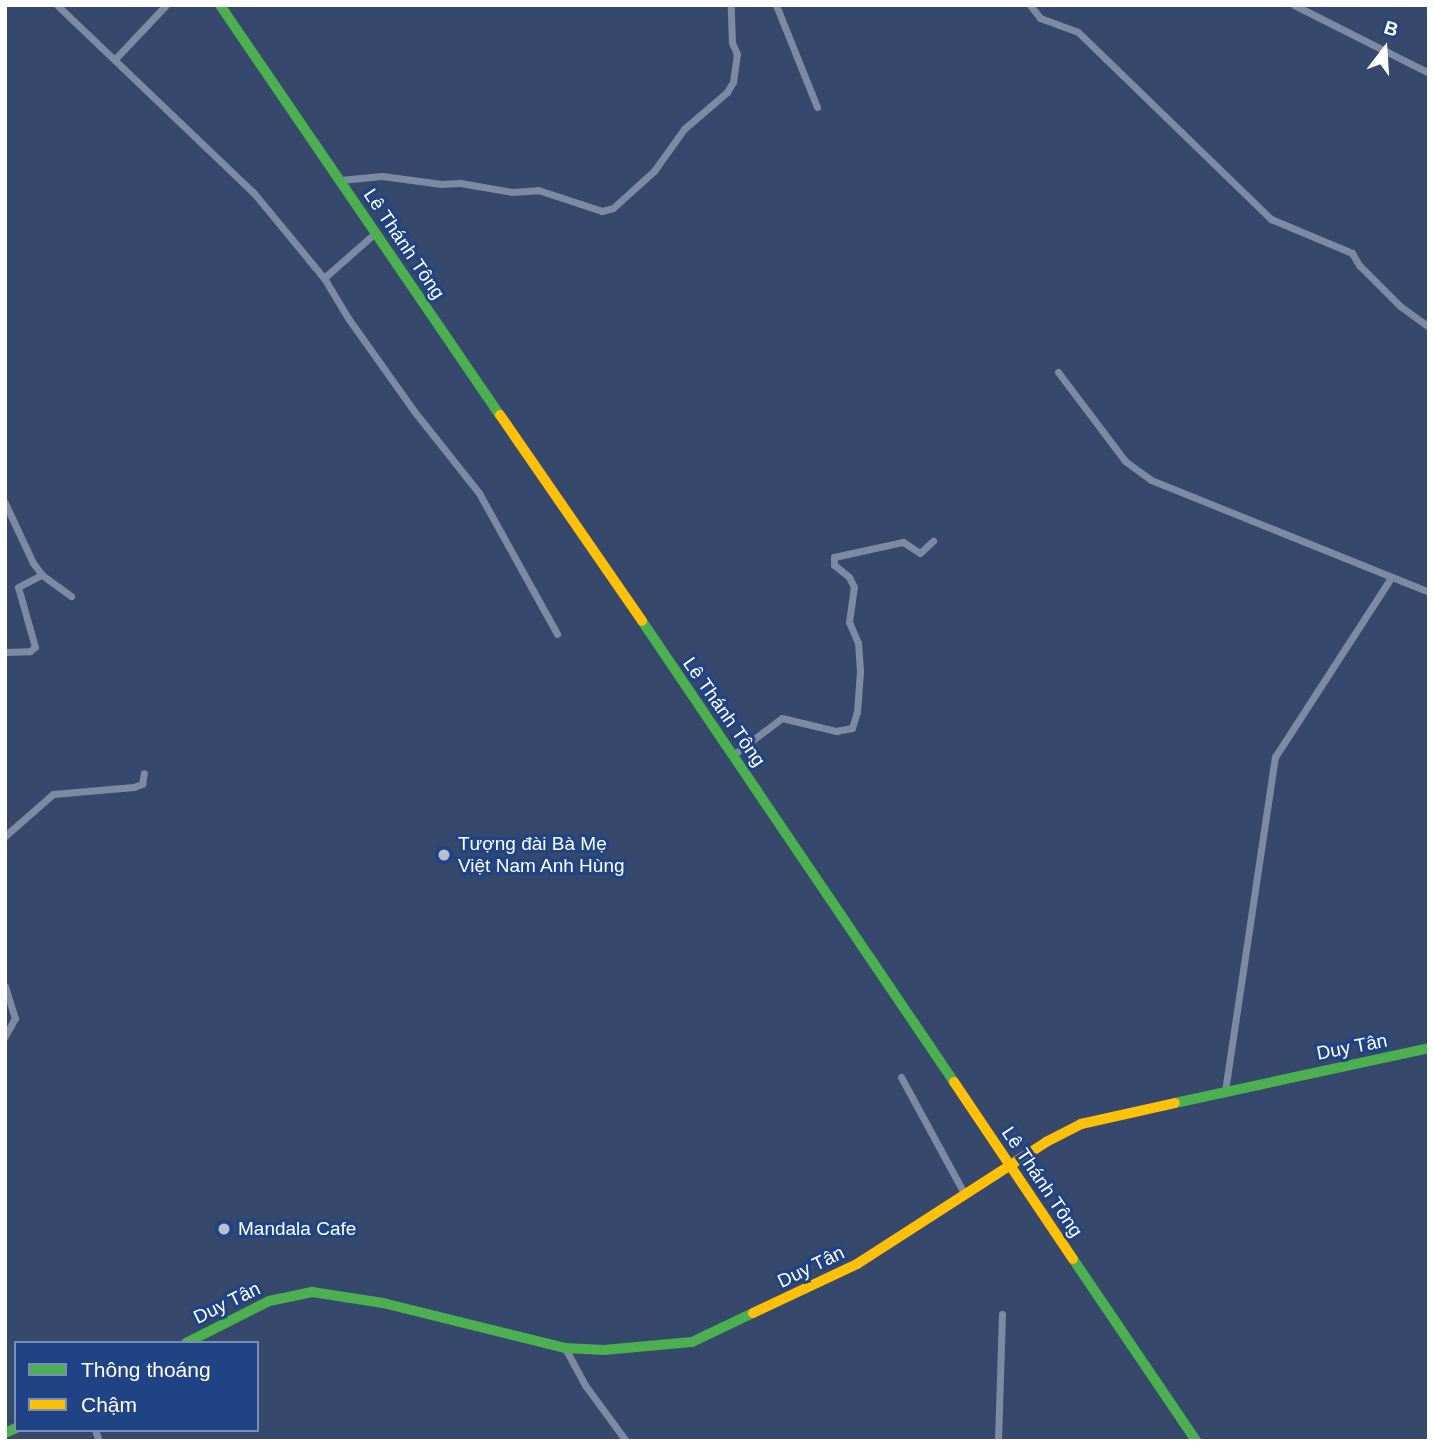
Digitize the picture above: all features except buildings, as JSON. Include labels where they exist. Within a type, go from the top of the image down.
[{"type":"street","points":[[57,5],[253,192],[324,278],[337,302],[414,411],[479,493],[557,634]]},
{"type":"street","points":[[115,59],[166,5]]},
{"type":"street","name":"Lê Thánh Tông","points":[[220,5],[733,755],[1196,1441]]},
{"type":"street","points":[[340,180],[372,176],[441,184],[460,183],[512,192],[538,190],[603,211],[613,208],[654,172],[684,129],[727,92],[733,82],[737,54],[732,43],[731,5]]},
{"type":"street","points":[[776,5],[817,107]]},
{"type":"street","points":[[1030,5],[1040,18],[1078,32],[1271,219],[1352,253],[1359,265],[1400,306],[1429,327]]},
{"type":"street","points":[[1294,5],[1429,73]]},
{"type":"street","points":[[324,278],[375,233]]},
{"type":"street","points":[[1058,372],[1125,461],[1151,480],[1390,579],[1429,592]]},
{"type":"street","points":[[5,503],[42,575],[71,596]]},
{"type":"street","points":[[733,755],[766,732],[776,719],[791,719],[836,731],[852,728],[857,712],[860,671],[858,643],[849,622],[854,587],[849,577],[834,565],[834,557],[903,542],[920,553],[933,541]]},
{"type":"street","points":[[5,652],[30,651],[35,647],[19,587],[42,575]]},
{"type":"street","points":[[1225,1091],[1275,757],[1390,579]]},
{"type":"street","points":[[5,835],[53,794],[134,787],[142,783],[144,773]]},
{"type":"street","points":[[5,986],[15,1018],[5,1036]]},
{"type":"street","name":"Duy Tân","points":[[190,1341],[269,1301],[312,1292],[333,1293],[383,1303],[565,1348],[615,1350],[692,1342],[858,1264],[1009,1166],[1080,1124],[1429,1048]]},
{"type":"street","points":[[901,1077],[965,1195]]},
{"type":"street","points":[[998,1441],[1002,1314]]},
{"type":"street","points":[[565,1348],[585,1385],[626,1441]]},
{"type":"traffic: fast","points":[[220,5],[500,415]]},
{"type":"traffic: fast","points":[[642,621],[954,1082]]},
{"type":"traffic: fast","points":[[1175,1103],[1429,1048]]},
{"type":"traffic: fast","points":[[1073,1259],[1196,1441]]},
{"type":"traffic: fast","points":[[190,1341],[269,1301],[312,1292],[383,1303],[565,1348],[604,1350],[692,1342],[753,1313]]},
{"type":"traffic: fast","points":[[5,1433],[14,1429]]},
{"type":"traffic: slow","points":[[500,415],[642,621]]},
{"type":"traffic: slow","points":[[954,1082],[1073,1259]]},
{"type":"traffic: slow","points":[[753,1313],[857,1264],[1046,1142],[1081,1124],[1175,1103]]},
{"type":"place","name":"Tượng đài Bà Mẹ Việt Nam Anh Hùng","points":[[444,855]]},
{"type":"place","name":"Mandala Cafe","points":[[224,1229]]}]
